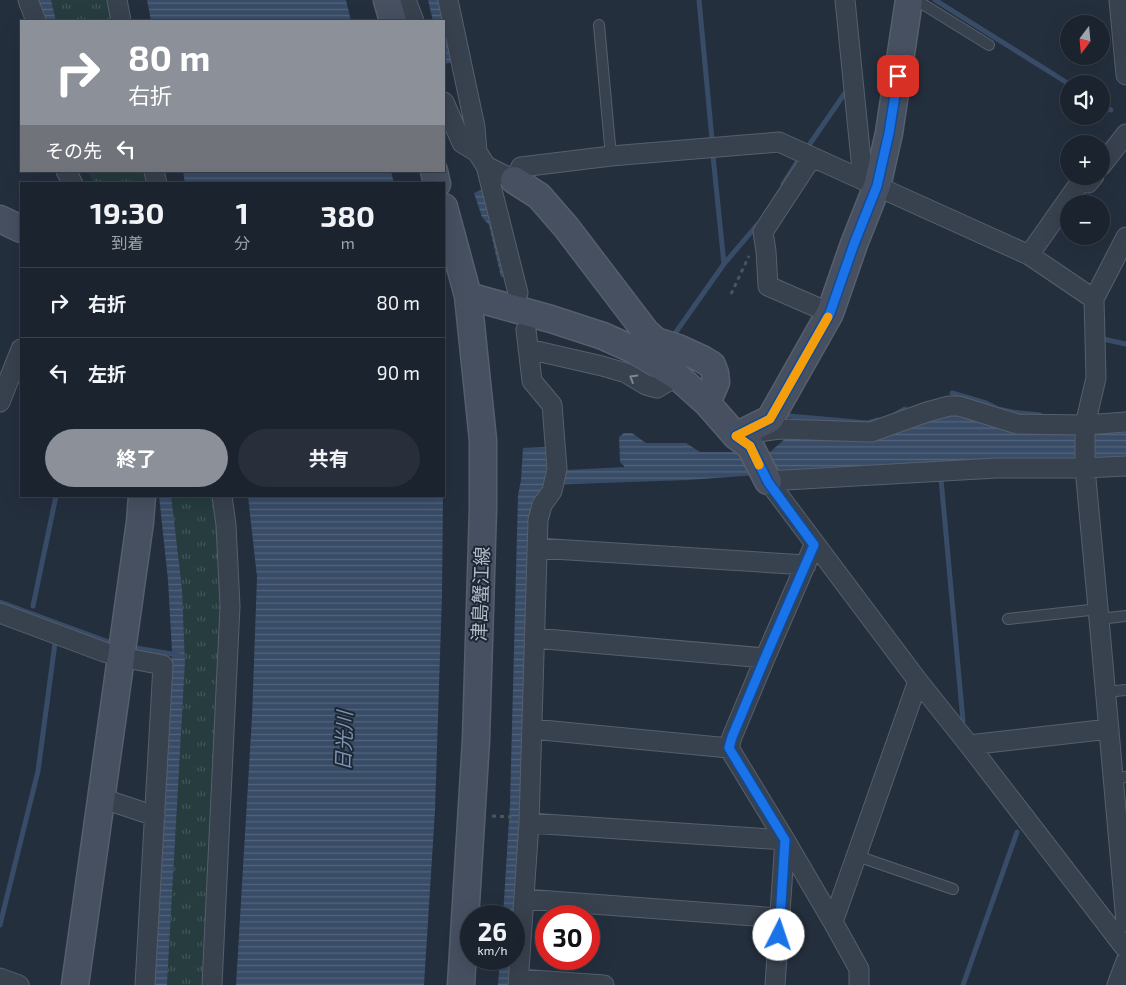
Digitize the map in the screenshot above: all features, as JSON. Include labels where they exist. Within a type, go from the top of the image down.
[{"type":"street","points":[[28,0],[36,20]]},
{"type":"street","points":[[117,0],[121,20]]},
{"type":"street","points":[[387,0],[393,20]]},
{"type":"street","points":[[406,0],[414,20]]},
{"type":"street","points":[[448,0],[482,159],[518,293]]},
{"type":"street","points":[[845,0],[870,183]]},
{"type":"street","points":[[743,441],[770,419],[830,313],[854,244],[870,183],[889,133],[908,0]]},
{"type":"street","points":[[1119,0],[1126,75]]},
{"type":"street","points":[[445,104],[462,143],[482,159],[539,196],[566,227],[646,332],[656,341],[702,358],[712,365],[716,382],[707,404]]},
{"type":"street","points":[[1110,154],[1126,134]]},
{"type":"street","points":[[514,180],[521,167],[611,156],[779,142],[1029,256],[1094,299]]},
{"type":"street","points":[[812,157],[763,232],[768,286],[830,313]]},
{"type":"street","points":[[1029,256],[1078,185]]},
{"type":"street","name":"津島蟹江線","points":[[445,211],[468,296],[483,440],[483,508],[476,740],[462,985]]},
{"type":"street","points":[[0,219],[20,229]]},
{"type":"street","points":[[1126,237],[1094,299],[1096,378],[1085,425],[1085,468],[1109,729],[1120,777],[1126,922]]},
{"type":"street","points":[[468,296],[551,319],[603,336],[632,349],[677,376],[707,404],[743,441],[767,480],[814,545],[1126,949]]},
{"type":"street","points":[[526,330],[532,381],[552,405],[557,469],[552,491],[542,505],[538,520],[532,729],[522,820],[524,899],[518,982],[604,985]]},
{"type":"street","points":[[528,349],[626,373],[646,385],[657,388],[677,376]]},
{"type":"street","points":[[1,397],[20,351]]},
{"type":"street","points":[[743,441],[779,429],[871,432],[949,406],[959,406],[1017,424],[1085,425],[1126,422]]},
{"type":"street","points":[[767,480],[997,468],[1126,466]]},
{"type":"street","points":[[76,985],[142,497]]},
{"type":"street","points":[[212,985],[230,606],[226,525],[222,497]]},
{"type":"street","points":[[814,545],[765,658],[729,748],[833,922],[859,970],[859,985]]},
{"type":"street","points":[[537,548],[806,565]]},
{"type":"street","points":[[0,613],[104,652],[122,651],[163,665],[145,985]]},
{"type":"street","points":[[534,638],[765,658]]},
{"type":"street","points":[[833,922],[918,681]]},
{"type":"street","points":[[532,729],[729,748]]},
{"type":"street","points":[[969,745],[1109,729]]},
{"type":"street","points":[[101,798],[155,816]]},
{"type":"street","points":[[522,820],[785,840]]},
{"type":"street","points":[[775,985],[785,840]]},
{"type":"street","points":[[524,899],[780,918]]},
{"type":"street","points":[[1117,985],[1126,960]]},
{"type":"street","points":[[0,978],[19,985]]},
{"type":"lane","points":[[916,0],[988,45]]},
{"type":"lane","points":[[599,25],[611,156]]},
{"type":"lane","points":[[1008,619],[1099,614],[1126,616]]},
{"type":"lane","points":[[1106,692],[1126,690]]},
{"type":"lane","points":[[857,856],[954,889]]},
{"type":"path","points":[[731,294],[756,241],[763,232]]},
{"type":"path","points":[[496,816],[522,820]]},
{"type":"green space","points":[[51,0],[110,0],[117,20],[56,20]]},
{"type":"green space","points":[[88,172],[151,172],[153,182],[94,182]]},
{"type":"green space","points":[[171,497],[218,497],[225,557],[208,985],[167,985],[185,662],[182,589]]},
{"type":"water","points":[[37,0],[51,0],[56,20],[43,20]]},
{"type":"water","points":[[147,0],[346,0],[351,20],[151,20]]},
{"type":"water","points":[[428,0],[440,0],[445,20],[433,20]]},
{"type":"water","points":[[445,21],[455,62],[445,64]]},
{"type":"water","points":[[183,172],[391,172],[394,182],[185,182]]},
{"type":"water","points":[[486,188],[505,276],[501,277],[489,225],[482,217],[474,193]]},
{"type":"water","points":[[951,415],[1006,430],[1028,433],[1126,432],[1126,458],[942,462],[688,480],[544,485],[534,499],[529,523],[524,803],[517,905],[504,905],[510,804],[518,495],[523,448],[546,447],[547,471],[625,467],[620,462],[619,437],[624,433],[632,433],[646,443],[686,443],[700,452],[770,452],[787,437]]},
{"type":"water","points":[[159,497],[171,497],[182,589],[185,662],[167,985],[154,985],[172,651],[168,580]]},
{"type":"water","name":"日光川","points":[[248,497],[443,497],[435,810],[424,985],[236,985],[252,717],[257,577]]},
{"type":"water","points":[[499,970],[513,970],[512,985],[498,985]]},
{"type":"waterway","points":[[699,0],[712,139]]},
{"type":"waterway","points":[[935,0],[1060,78]]},
{"type":"waterway","points":[[807,148],[845,93]]},
{"type":"waterway","points":[[713,156],[724,264]]},
{"type":"waterway","points":[[783,184],[799,159]]},
{"type":"waterway","points":[[676,332],[724,264],[757,225]]},
{"type":"waterway","points":[[1103,339],[1126,344]]},
{"type":"waterway","points":[[952,393],[986,403],[998,409],[1040,415]]},
{"type":"waterway","points":[[896,414],[905,409]]},
{"type":"waterway","points":[[789,416],[868,423],[878,420]]},
{"type":"waterway","points":[[941,479],[963,721]]},
{"type":"waterway","points":[[33,606],[56,497]]},
{"type":"waterway","points":[[0,602],[114,644]]},
{"type":"waterway","points":[[0,925],[38,771],[55,643]]},
{"type":"waterway","points":[[130,647],[178,655]]},
{"type":"waterway","points":[[963,985],[1017,832]]},
{"type":"slow traffic","points":[[759,465],[750,446],[736,436],[770,419],[828,317]]},
{"type":"route","points":[[779,935],[785,840],[729,748],[758,674],[814,545],[768,482],[750,446],[736,436],[770,419],[830,313],[877,186],[889,133],[898,76]]}]
